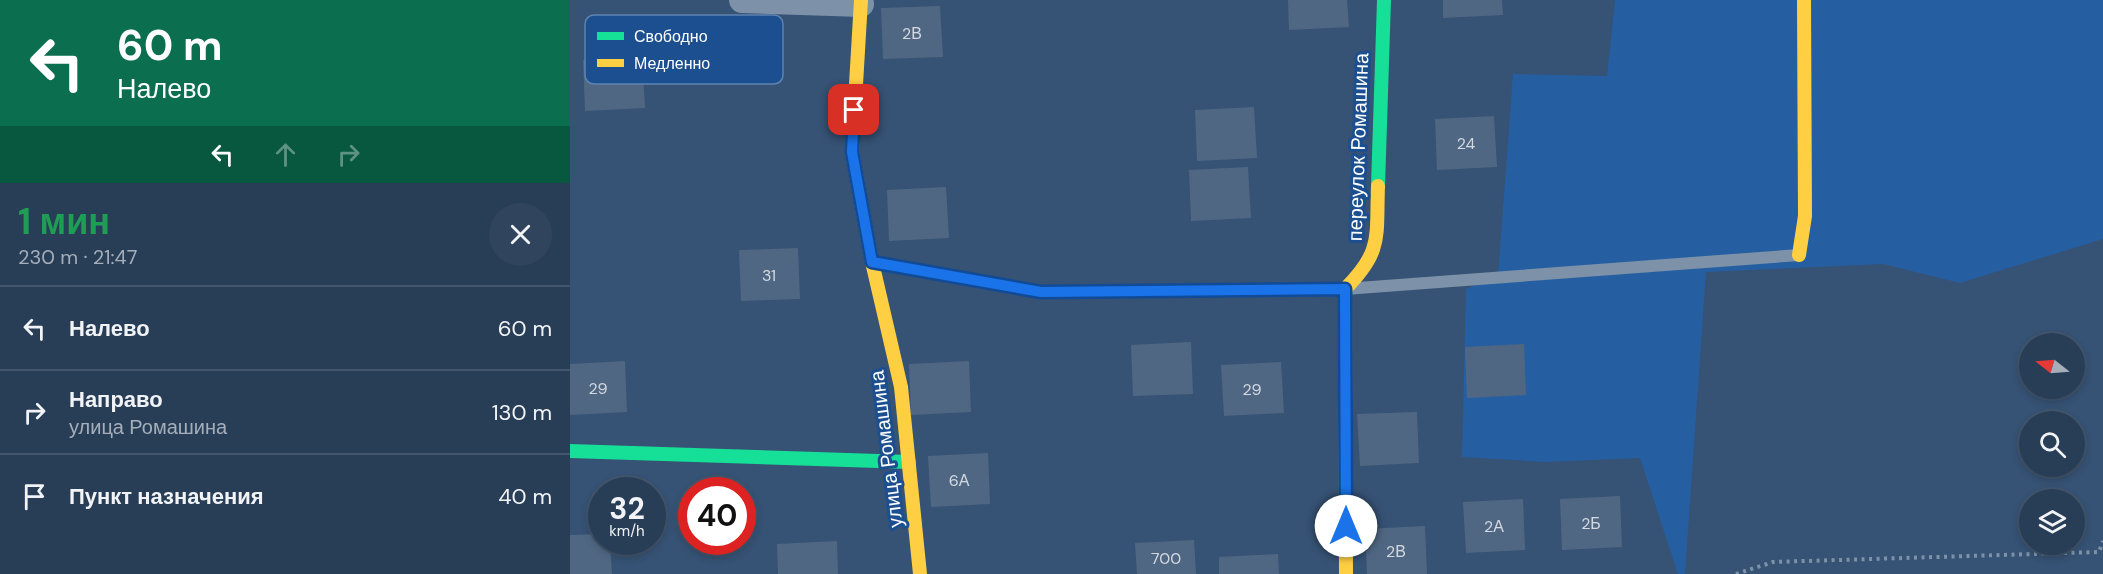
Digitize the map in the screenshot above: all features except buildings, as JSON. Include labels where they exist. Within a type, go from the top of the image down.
[{"type":"street","points":[[742,0],[861,2]]},
{"type":"street","name":"переулок Ромашина","points":[[1345,289],[1365,269],[1376,247],[1384,0]]},
{"type":"street","points":[[1799,255],[1805,216],[1804,0]]},
{"type":"street","name":"улица Ромашина","points":[[861,2],[852,152],[872,262],[901,387],[920,574]]},
{"type":"street","points":[[1345,289],[1346,574]]},
{"type":"street","points":[[570,451],[909,462]]},
{"type":"lane","points":[[872,262],[1041,292],[1345,289],[1799,255]]},
{"type":"path","points":[[1736,574],[1773,562],[2099,552],[2103,541]]},
{"type":"shaded area","points":[[1615,0],[2103,0],[2103,239],[1960,283],[1883,264],[1706,272],[1685,574],[1678,574],[1640,458],[1545,462],[1462,457],[1466,289],[1498,276],[1513,74],[1607,76]]},
{"type":"traffic: fast","points":[[1378,186],[1384,0]]},
{"type":"traffic: fast","points":[[570,451],[909,462]]},
{"type":"traffic: slow","points":[[861,0],[852,152],[872,262],[901,387],[920,574]]},
{"type":"traffic: slow","points":[[1799,255],[1805,216],[1804,0]]},
{"type":"traffic: slow","points":[[1346,574],[1345,289],[1357,276],[1372,253],[1377,231],[1378,186]]},
{"type":"route","points":[[854,110],[851,133],[852,152],[872,262],[1041,292],[1345,289],[1346,526]]}]
